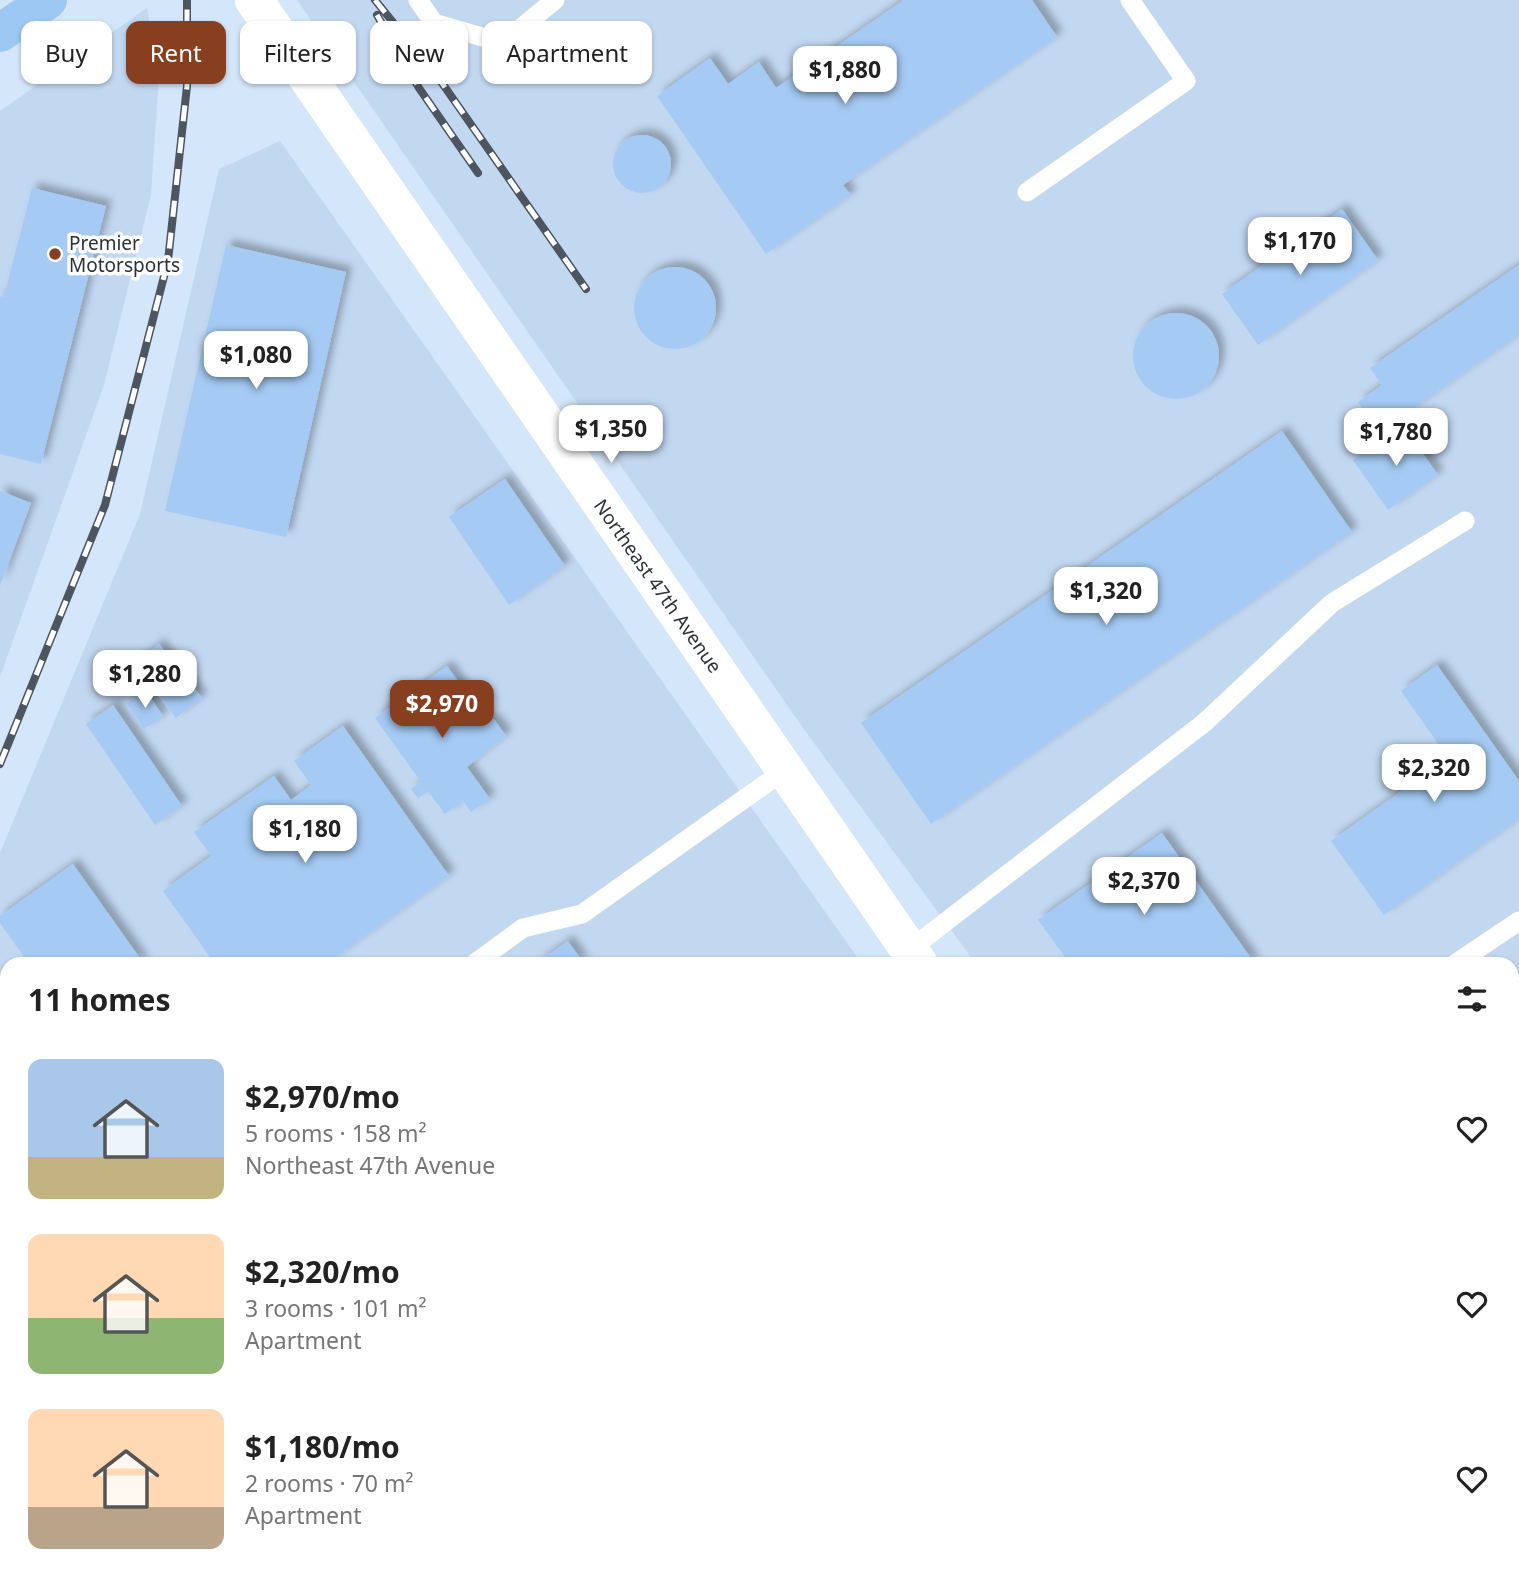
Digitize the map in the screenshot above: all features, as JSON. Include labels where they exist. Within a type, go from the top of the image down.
[{"type":"main road","points":[[0,33],[48,0]]},
{"type":"street","name":"Northeast 47th Avenue","points":[[254,0],[914,957]]},
{"type":"lane","points":[[418,0],[434,23],[503,43],[555,0]]},
{"type":"lane","points":[[1027,192],[1186,81],[1130,0]]},
{"type":"lane","points":[[914,957],[1204,723],[1332,603],[1465,522]]},
{"type":"lane","points":[[484,957],[523,928],[582,914],[785,769]]},
{"type":"lane","points":[[1465,957],[1519,921]]},
{"type":"shaded area","points":[[297,0],[1519,0],[1519,957],[971,957],[803,728],[355,84],[356,21],[312,21]]},
{"type":"shaded area","points":[[147,8],[149,21],[128,21]]},
{"type":"shaded area","points":[[126,23],[126,84],[158,84],[151,195],[104,385],[0,677],[0,111],[39,84],[112,84],[112,33]]},
{"type":"shaded area","points":[[280,141],[857,957],[0,957],[0,853],[140,514],[219,169]]},
{"type":"building","points":[[904,0],[1032,0],[1057,37],[843,185],[851,195],[766,254],[657,96],[710,58],[728,84],[759,62],[776,88]]},
{"type":"building","points":[[642,135],[653,137],[666,148],[671,164],[669,175],[658,188],[642,193],[631,191],[618,180],[613,164],[615,153],[626,140]]},
{"type":"building","points":[[32,188],[106,206],[41,464],[0,454],[0,296],[4,297]]},
{"type":"building","points":[[1342,209],[1378,260],[1258,345],[1222,294]]},
{"type":"building","points":[[226,245],[346,272],[286,537],[165,511]]},
{"type":"building","points":[[1519,265],[1519,335],[1379,432],[1358,402],[1382,385],[1370,368]]},
{"type":"building","points":[[675,267],[691,271],[704,279],[712,292],[716,308],[712,324],[704,337],[691,345],[675,349],[659,345],[646,337],[638,324],[634,308],[638,292],[646,279],[659,271]]},
{"type":"building","points":[[1168,313],[1184,313],[1207,325],[1216,339],[1219,356],[1216,373],[1207,387],[1184,399],[1168,399],[1152,392],[1140,380],[1133,364],[1133,348],[1140,332],[1152,320]]},
{"type":"building","points":[[1403,425],[1438,475],[1388,510],[1353,460]]},
{"type":"building","points":[[1282,431],[1352,532],[931,824],[861,723]]},
{"type":"building","points":[[505,479],[565,566],[509,605],[449,517]]},
{"type":"building","points":[[0,491],[31,503],[0,586]]},
{"type":"building","points":[[159,644],[202,698],[176,718],[134,664]]},
{"type":"building","points":[[1437,665],[1519,781],[1519,819],[1384,915],[1331,841],[1448,758],[1401,691]]},
{"type":"building","points":[[447,666],[488,723],[494,719],[506,736],[467,767],[490,799],[471,812],[463,801],[445,814],[428,791],[418,798],[411,789],[421,782],[375,718]]},
{"type":"building","points":[[145,690],[163,716],[144,729],[126,704]]},
{"type":"building","points":[[113,705],[182,806],[155,825],[86,724]]},
{"type":"building","points":[[343,726],[449,876],[336,957],[210,957],[163,891],[211,856],[194,832],[274,776],[291,800],[311,785],[294,761]]},
{"type":"building","points":[[1162,833],[1250,957],[1065,957],[1038,920]]},
{"type":"building","points":[[73,864],[139,957],[24,957],[0,923],[0,916]]},
{"type":"building","points":[[568,941],[579,957],[546,957]]},
{"type":"railway","points":[[0,764],[105,505],[168,261],[187,86],[187,0]]},
{"type":"railway","points":[[375,0],[442,83],[586,289]]},
{"type":"railway","points":[[377,15],[419,88],[478,173]]},
{"type":"place","name":"Premier Motorsports","points":[[55,254]]}]
